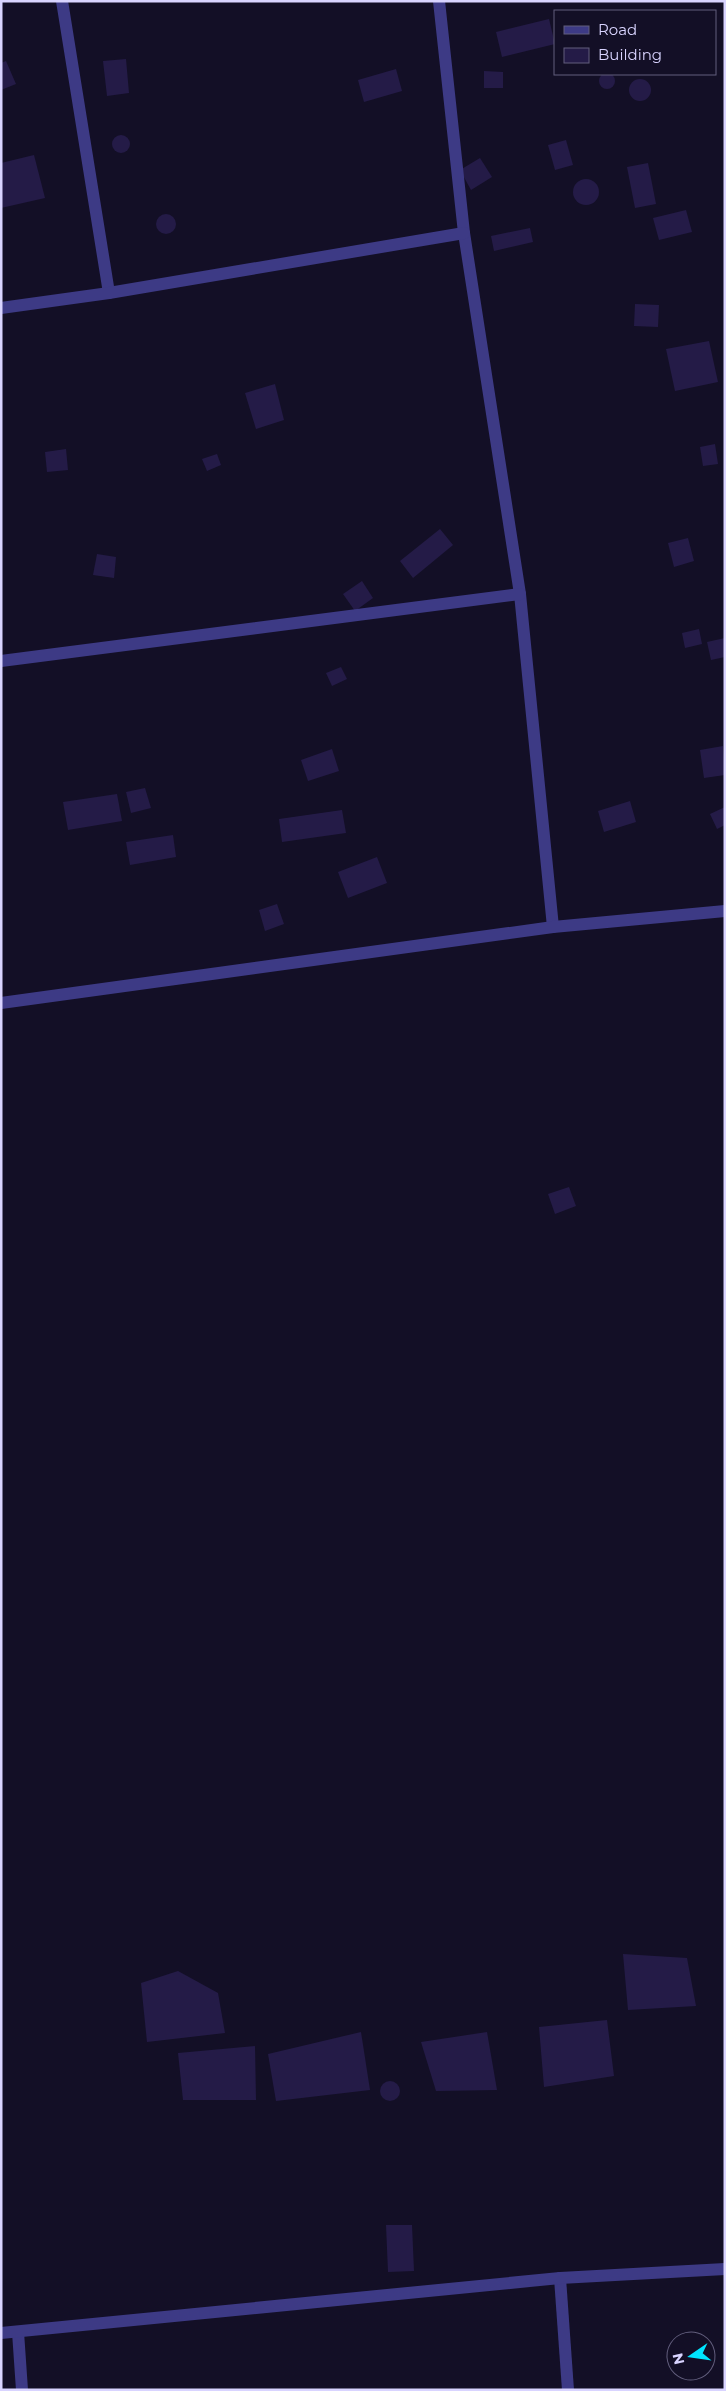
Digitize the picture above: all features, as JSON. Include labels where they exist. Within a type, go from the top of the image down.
[{"type":"street","points":[[62,1],[109,293]]},
{"type":"street","points":[[438,1],[464,233],[520,594],[554,928]]},
{"type":"street","points":[[1,308],[109,293],[464,233]]},
{"type":"street","points":[[1,661],[520,594]]},
{"type":"street","points":[[1,1003],[554,928],[725,911]]},
{"type":"street","points":[[1,2333],[560,2278],[725,2269]]},
{"type":"street","points":[[560,2278],[568,2390]]},
{"type":"street","points":[[18,2332],[22,2390]]},
{"type":"building","points":[[549,19],[554,44],[502,57],[496,32]]},
{"type":"building","points":[[126,59],[129,93],[107,96],[103,61]]},
{"type":"building","points":[[6,61],[16,84],[1,90],[1,63]]},
{"type":"building","points":[[396,69],[402,91],[364,102],[358,80]]},
{"type":"building","points":[[484,71],[503,72],[503,88],[484,88]]},
{"type":"building","points":[[601,75],[613,75],[615,84],[610,89],[604,89],[599,84]]},
{"type":"building","points":[[640,79],[648,82],[651,90],[648,98],[640,101],[632,98],[629,90],[632,82]]},
{"type":"building","points":[[121,135],[127,138],[130,144],[127,150],[121,153],[115,150],[112,144],[115,138]]},
{"type":"building","points":[[566,140],[573,165],[555,170],[548,145]]},
{"type":"building","points":[[34,155],[45,198],[1,208],[1,163]]},
{"type":"building","points":[[480,158],[492,177],[471,190],[460,170]]},
{"type":"building","points":[[648,163],[656,204],[635,208],[627,167]]},
{"type":"building","points":[[586,179],[595,183],[599,192],[595,201],[586,205],[577,201],[573,192],[577,183]]},
{"type":"building","points":[[686,210],[692,232],[659,240],[653,218]]},
{"type":"building","points":[[166,214],[173,217],[176,224],[173,231],[166,234],[159,231],[156,224],[159,217]]},
{"type":"building","points":[[530,228],[533,242],[494,251],[491,236]]},
{"type":"building","points":[[635,304],[659,305],[658,327],[634,326]]},
{"type":"building","points":[[709,341],[718,382],[675,391],[666,349]]},
{"type":"building","points":[[275,384],[284,420],[256,429],[245,393]]},
{"type":"building","points":[[715,444],[718,464],[703,466],[700,447]]},
{"type":"building","points":[[66,449],[68,470],[47,472],[45,452]]},
{"type":"building","points":[[217,454],[221,465],[207,471],[202,459]]},
{"type":"building","points":[[440,529],[453,545],[413,578],[400,561]]},
{"type":"building","points":[[688,538],[694,561],[674,567],[668,543]]},
{"type":"building","points":[[97,554],[116,557],[114,578],[93,575]]},
{"type":"building","points":[[362,581],[373,598],[355,611],[343,594]]},
{"type":"building","points":[[699,629],[702,644],[685,648],[682,633]]},
{"type":"building","points":[[725,638],[725,657],[711,660],[707,642]]},
{"type":"building","points":[[341,667],[347,679],[332,686],[326,673]]},
{"type":"building","points":[[723,746],[725,775],[704,778],[700,750]]},
{"type":"building","points":[[332,749],[339,771],[308,781],[301,760]]},
{"type":"building","points":[[145,788],[151,808],[131,813],[126,792]]},
{"type":"building","points":[[117,794],[122,821],[68,830],[63,802]]},
{"type":"building","points":[[630,801],[636,822],[604,832],[598,811]]},
{"type":"building","points":[[725,807],[725,825],[717,829],[710,814]]},
{"type":"building","points":[[342,810],[346,833],[282,842],[279,819]]},
{"type":"building","points":[[173,835],[176,857],[130,865],[126,842]]},
{"type":"building","points":[[377,857],[387,883],[348,898],[338,872]]},
{"type":"building","points":[[277,904],[284,924],[265,931],[259,910]]},
{"type":"building","points":[[569,1187],[576,1206],[555,1214],[548,1194]]},
{"type":"building","points":[[623,1954],[687,1958],[696,2006],[628,2010]]},
{"type":"building","points":[[178,1971],[218,1993],[225,2033],[147,2042],[141,1983]]},
{"type":"building","points":[[607,2020],[614,2076],[544,2087],[539,2027]]},
{"type":"building","points":[[361,2032],[370,2090],[276,2101],[268,2054]]},
{"type":"building","points":[[487,2032],[497,2090],[436,2091],[421,2042]]},
{"type":"building","points":[[255,2046],[256,2100],[183,2100],[178,2053]]},
{"type":"building","points":[[390,2081],[397,2084],[400,2091],[397,2098],[390,2101],[383,2098],[380,2091],[383,2084]]},
{"type":"building","points":[[386,2225],[412,2225],[414,2271],[388,2272]]}]
